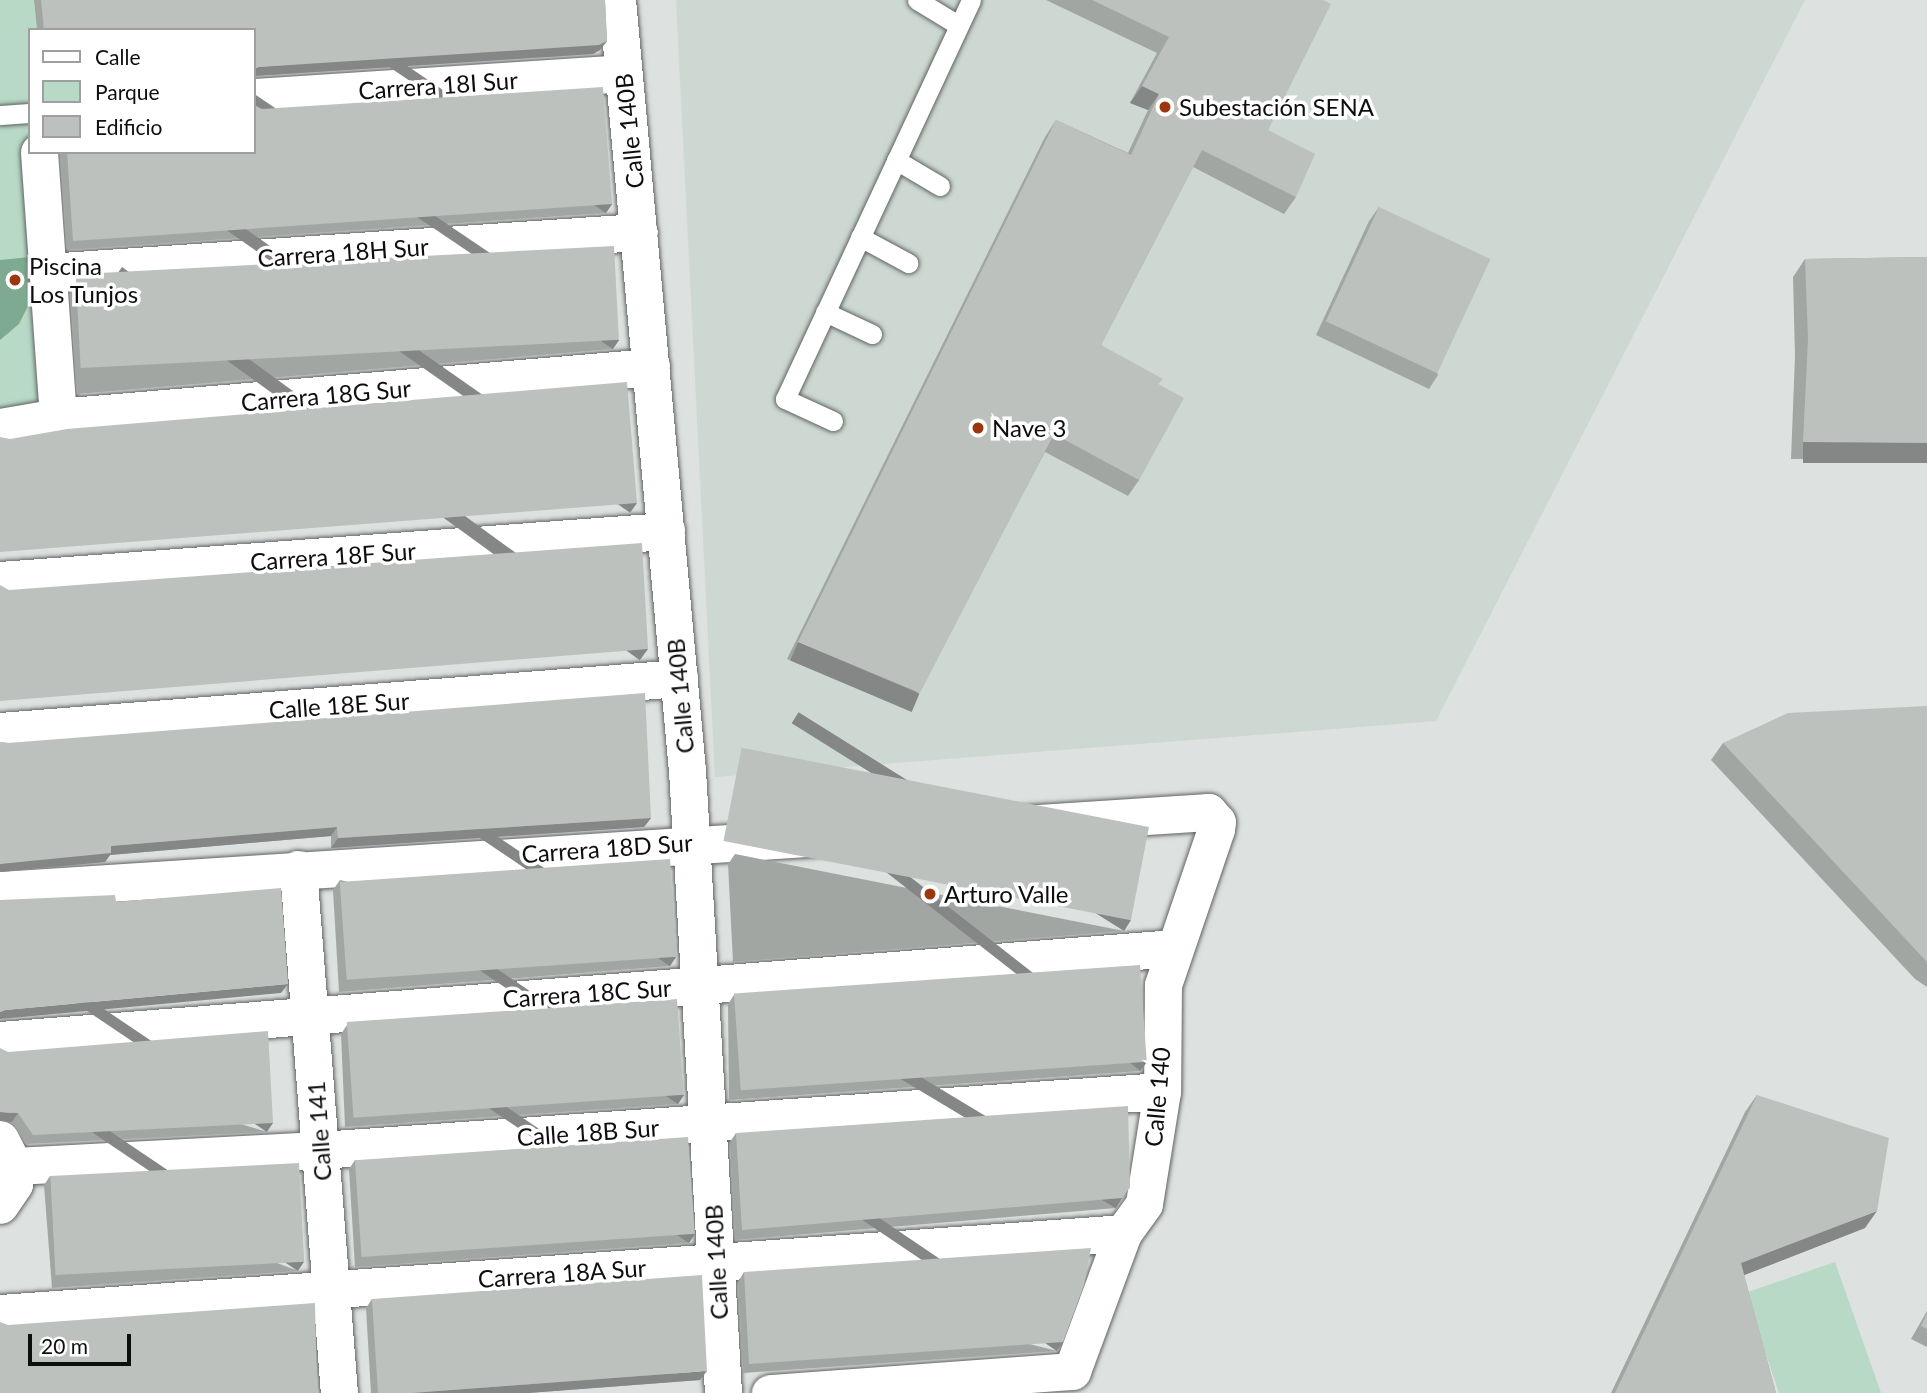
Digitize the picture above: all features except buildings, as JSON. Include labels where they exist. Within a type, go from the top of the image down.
[{"type":"street","name":"Calle 140B","points":[[617,0],[652,367],[691,842],[723,1393]]},
{"type":"street","name":"Carrera 18I Sur","points":[[256,97],[623,73]]},
{"type":"street","points":[[39,154],[58,417]]},
{"type":"street","name":"Carrera 18H Sur","points":[[47,272],[639,232]]},
{"type":"street","name":"Carrera 18G Sur","points":[[0,426],[58,417],[652,367]]},
{"type":"street","name":"Carrera 18F Sur","points":[[0,580],[666,531]]},
{"type":"street","name":"Calle 18E Sur","points":[[0,731],[678,678]]},
{"type":"street","name":"Carrera 18D Sur","points":[[0,890],[1198,810],[1213,816]]},
{"type":"street","name":"Calle 140","points":[[770,1393],[1072,1371],[1123,1233],[1144,1204],[1162,1091],[1163,985],[1216,829],[1213,816]]},
{"type":"street","name":"Calle 141","points":[[298,869],[339,1393]]},
{"type":"street","name":"Carrera 18C Sur","points":[[0,1040],[1174,948]]},
{"type":"street","name":"Calle 18B Sur","points":[[7,1153],[320,1150],[1162,1091]]},
{"type":"street","points":[[0,1205],[13,1184],[7,1153]]},
{"type":"street","name":"Carrera 18A Sur","points":[[0,1313],[1123,1233]]},
{"type":"lane","points":[[917,0],[958,26]]},
{"type":"lane","points":[[833,421],[785,399],[971,0]]},
{"type":"lane","points":[[0,115],[28,113]]},
{"type":"lane","points":[[896,160],[940,186]]},
{"type":"lane","points":[[860,237],[908,263]]},
{"type":"lane","points":[[825,312],[872,334]]},
{"type":"shaded area","points":[[676,0],[1805,0],[1436,721],[715,777]]},
{"type":"shaded area","name":"Piscina Los Tunjos","points":[[30,257],[31,300],[19,324],[0,340],[0,260]]},
{"type":"green space","points":[[0,0],[34,0],[37,28],[28,28],[28,154],[30,154],[64,389],[0,484]]},
{"type":"green space","points":[[1835,1262],[1881,1393],[1779,1393],[1745,1293]]},
{"type":"place","name":"Subestación SENA","points":[[1165,107]]},
{"type":"place","name":"Piscina Los Tunjos","points":[[15,280]]},
{"type":"place","name":"Nave 3","points":[[978,428]]},
{"type":"place","name":"Arturo Valle","points":[[930,894]]}]
